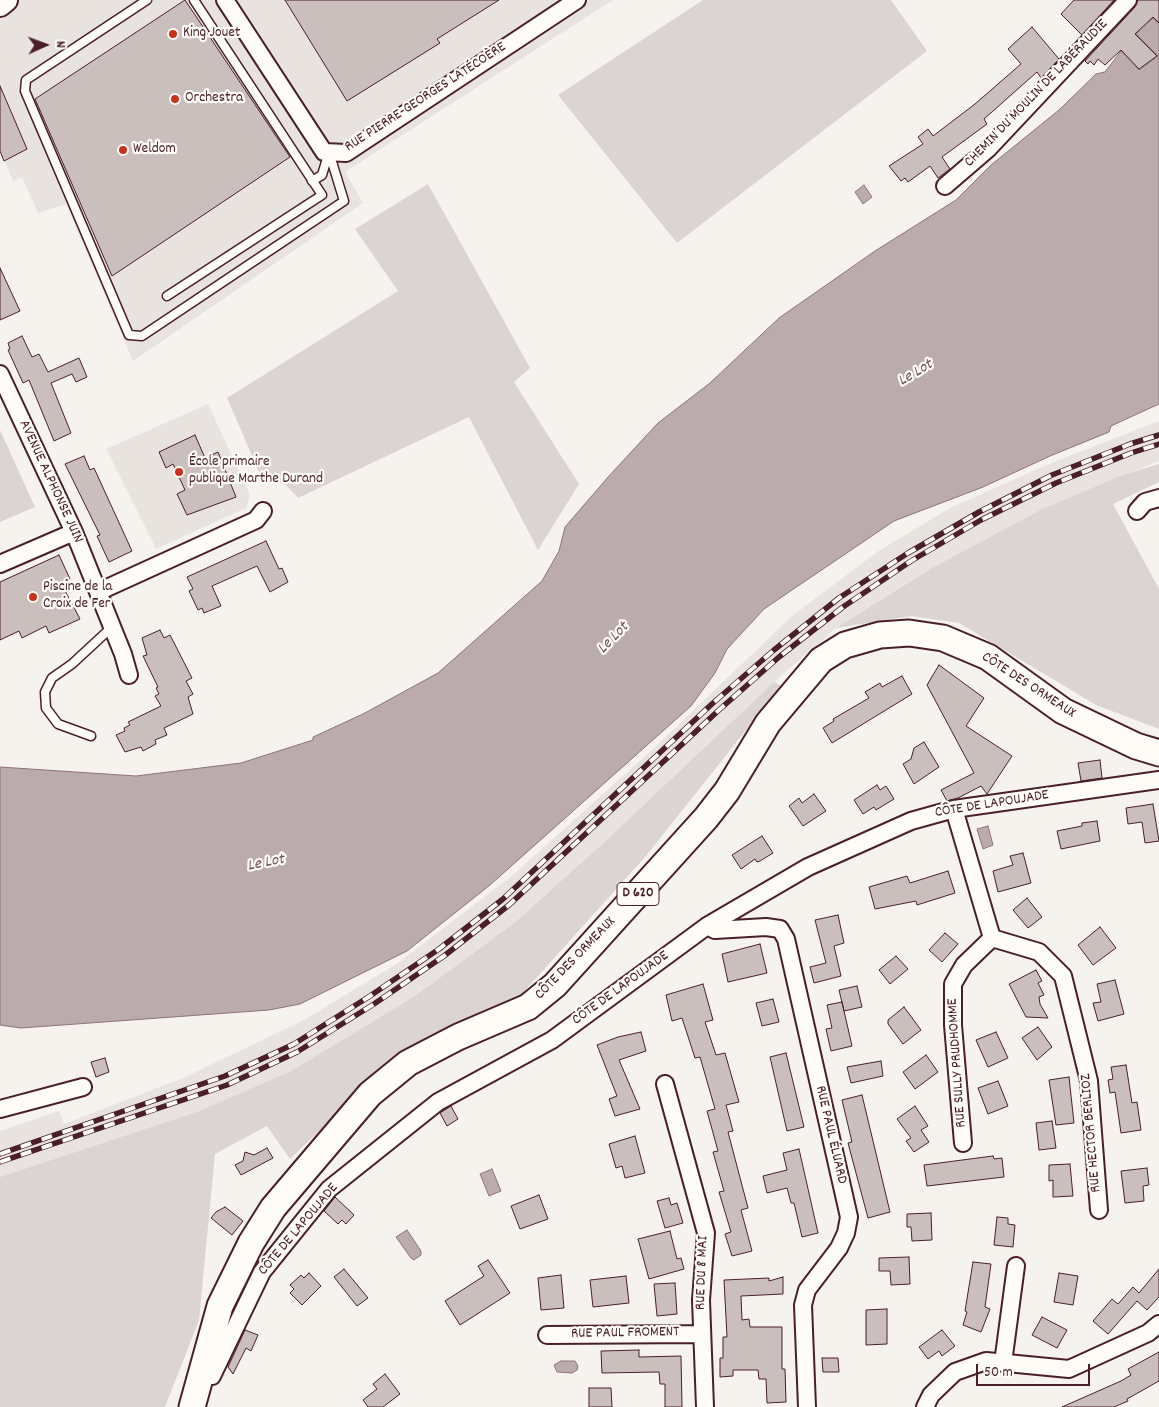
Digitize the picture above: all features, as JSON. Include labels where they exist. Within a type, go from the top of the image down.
[{"type":"main road","name":"CÔTE DES ORMEAUX","points":[[201,1375],[220,1306],[251,1243],[273,1208],[370,1094],[408,1063],[429,1050],[528,1007],[554,985],[706,818],[727,791],[768,723],[821,660],[845,645],[880,635],[909,633],[943,638],[988,657],[1063,710],[1136,746],[1159,753]]},
{"type":"main road","name":"D 620","points":[[192,1407],[201,1375]]},
{"type":"street","points":[[0,5],[6,0]]},
{"type":"street","name":"RUE PIERRE-GEORGES LATÉCOÈRE","points":[[225,0],[324,152],[346,152],[577,0]]},
{"type":"street","name":"CHEMIN DU MOULIN DE LABÉRAUDIE","points":[[945,186],[988,149],[1128,0]]},
{"type":"street","name":"AVENUE ALPHONSE JUIN","points":[[0,374],[74,532],[112,627],[128,675]]},
{"type":"street","points":[[1137,511],[1145,502],[1159,498]]},
{"type":"street","points":[[98,592],[256,520],[263,512]]},
{"type":"street","points":[[0,564],[74,532]]},
{"type":"street","name":"CÔTE DE LAPOUJADE","points":[[201,1375],[212,1376],[262,1272],[330,1189],[438,1102],[552,1040],[707,926],[808,867],[911,821],[954,809],[1159,780]]},
{"type":"street","points":[[954,809],[992,938]]},
{"type":"street","name":"RUE PAUL ÉLUARD","points":[[707,926],[715,930],[766,927],[780,929],[786,939],[849,1217],[843,1240],[808,1290],[803,1305],[807,1407]]},
{"type":"street","name":"RUE SULLY PRUDHOMME","points":[[963,1142],[952,1025],[953,984],[964,965],[992,938]]},
{"type":"street","name":"RUE HECTOR BERLIOZ","points":[[992,938],[1039,952],[1063,976],[1089,1080],[1099,1210]]},
{"type":"street","name":"RUE DU 8 MAI","points":[[665,1084],[706,1233],[701,1300],[705,1407]]},
{"type":"street","points":[[0,1110],[82,1087]]},
{"type":"street","points":[[1003,1363],[1016,1266]]},
{"type":"street","points":[[925,1407],[932,1395],[955,1372],[986,1360],[1069,1369],[1148,1333],[1159,1324]]},
{"type":"street","name":"RUE PAUL FROMENT","points":[[547,1335],[702,1334]]},
{"type":"lane","points":[[148,0],[26,80],[25,91],[129,335],[142,336],[344,201],[329,152]]},
{"type":"lane","points":[[167,296],[322,195],[194,0]]},
{"type":"lane","points":[[312,181],[322,175],[329,152]]},
{"type":"lane","points":[[91,736],[58,724],[46,708],[45,692],[52,678],[72,664],[112,627]]},
{"type":"shaded area","points":[[0,0],[613,0],[345,172],[363,203],[133,361],[66,204],[38,213],[22,177],[13,181],[0,151]]},
{"type":"shaded area","points":[[703,0],[891,0],[927,51],[677,243],[558,95]]},
{"type":"shaded area","points":[[428,184],[530,368],[514,382],[579,484],[538,550],[469,417],[298,498],[287,486],[260,474],[227,398],[398,291],[355,229]]},
{"type":"shaded area","name":"École primaire publique Marthe Durand","points":[[208,404],[250,495],[246,508],[156,549],[106,449]]},
{"type":"shaded area","points":[[1159,421],[1159,461],[1042,509],[926,571],[836,628],[774,682],[599,847],[514,923],[415,996],[291,1071],[199,1111],[0,1177],[0,1131],[59,1111],[64,1124],[183,1078],[304,1020],[398,963],[514,874],[655,747],[792,616],[877,552],[950,508],[1051,463]]},
{"type":"shaded area","points":[[0,430],[35,507],[0,522]]},
{"type":"shaded area","points":[[1159,464],[1159,482],[1113,504],[1159,589],[1159,729],[1096,705],[959,623],[911,616],[836,628],[930,569],[1042,509],[1123,475]]},
{"type":"shaded area","points":[[774,682],[781,686],[646,856],[520,996],[402,1052],[290,1159],[267,1126],[215,1154],[199,1320],[165,1407],[0,1407],[0,1177],[199,1111],[291,1071],[415,996],[514,923],[599,847]]},
{"type":"water","name":"Le Lot","points":[[1153,18],[1159,24],[1159,404],[1111,426],[1109,432],[1050,456],[983,487],[894,521],[764,609],[727,649],[715,673],[691,706],[490,885],[407,951],[300,1004],[269,1010],[21,1028],[0,1025],[0,767],[136,776],[241,763],[313,740],[313,737],[363,714],[438,673],[542,581],[559,551],[565,527],[658,423],[710,383],[779,318],[875,251],[956,200],[991,165],[1059,110],[1096,74],[1105,72],[1121,51],[1139,70],[1158,56],[1136,34]]},
{"type":"water","points":[[864,185],[872,197],[863,204],[855,192]]},
{"type":"water","points":[[988,826],[993,845],[983,849],[977,829]]},
{"type":"water","points":[[492,1169],[501,1191],[489,1196],[480,1174]]},
{"type":"water","points":[[407,1230],[421,1251],[421,1255],[414,1260],[396,1237]]},
{"type":"water","points":[[561,1361],[575,1361],[578,1366],[577,1370],[572,1373],[557,1372],[554,1365]]},
{"type":"building","points":[[185,0],[290,157],[112,276],[35,99]]},
{"type":"building","points":[[285,0],[499,0],[437,39],[440,43],[347,101]]},
{"type":"building","points":[[1074,0],[1114,0],[1082,35],[1061,14]]},
{"type":"building","points":[[1138,0],[1159,0],[1159,23],[1153,17],[1135,34],[1157,56],[1139,69],[1121,50],[1105,65],[1098,59],[1094,65],[1090,61],[1088,64],[1085,61],[1135,7]]},
{"type":"building","points":[[1032,27],[1059,59],[1041,78],[1037,72],[984,119],[987,124],[942,157],[950,169],[938,178],[930,166],[908,182],[905,178],[901,181],[889,166],[923,144],[918,137],[928,129],[933,136],[975,104],[1021,64],[1008,49]]},
{"type":"building","points":[[0,86],[27,149],[4,161],[0,151]]},
{"type":"building","points":[[0,268],[20,311],[0,320]]},
{"type":"building","points":[[22,336],[32,357],[39,354],[48,372],[79,358],[87,377],[76,382],[72,374],[51,383],[71,433],[54,441],[29,380],[23,383],[8,350],[10,349],[8,343]]},
{"type":"building","points":[[195,435],[205,458],[218,452],[236,497],[187,515],[177,494],[185,490],[173,464],[166,468],[159,452]]},
{"type":"building","points":[[84,456],[90,470],[94,468],[132,551],[109,562],[97,536],[100,535],[65,464]]},
{"type":"building","points":[[266,541],[279,569],[282,568],[288,582],[270,592],[257,566],[212,586],[221,606],[204,613],[202,608],[198,610],[189,591],[193,589],[187,577]]},
{"type":"building","name":"Piscine de la Croix de Fer","points":[[59,555],[70,579],[61,583],[80,619],[49,633],[46,626],[22,638],[19,631],[0,640],[0,582]]},
{"type":"building","points":[[160,630],[164,638],[170,635],[192,678],[186,681],[193,694],[188,697],[193,714],[164,728],[167,735],[155,740],[156,744],[143,751],[141,747],[125,752],[116,735],[125,731],[124,728],[130,725],[128,722],[161,706],[155,696],[159,694],[156,688],[158,687],[143,656],[147,655],[142,638]]},
{"type":"building","points":[[939,665],[984,698],[966,726],[1012,756],[987,794],[981,786],[958,798],[947,801],[941,790],[974,773],[927,685]]},
{"type":"building","points":[[902,676],[912,694],[832,743],[823,728],[834,721],[833,719],[869,698],[865,692],[880,683],[882,687]]},
{"type":"building","points":[[924,742],[939,767],[914,784],[903,764],[911,759],[914,748]]},
{"type":"building","points":[[1100,760],[1102,778],[1081,781],[1078,763]]},
{"type":"building","points":[[877,785],[880,790],[886,786],[894,799],[876,810],[874,807],[863,814],[854,800]]},
{"type":"building","points":[[814,794],[826,811],[803,826],[789,806],[799,798],[802,803]]},
{"type":"building","points":[[1153,804],[1159,841],[1145,843],[1142,822],[1128,824],[1126,808]]},
{"type":"building","points":[[1097,821],[1100,841],[1061,849],[1057,831],[1082,826],[1082,823]]},
{"type":"building","points":[[762,836],[773,853],[757,862],[755,859],[741,869],[732,855]]},
{"type":"building","points":[[1023,853],[1031,883],[998,892],[993,871],[1013,865],[1010,856]]},
{"type":"building","points":[[948,871],[955,893],[917,905],[916,901],[875,909],[869,887],[907,876],[910,883]]},
{"type":"building","points":[[1027,898],[1042,917],[1028,928],[1013,910]]},
{"type":"building","points":[[838,915],[844,943],[834,946],[841,976],[814,983],[810,967],[826,963],[815,920]]},
{"type":"building","points":[[1100,927],[1116,948],[1093,965],[1078,945]]},
{"type":"building","points":[[945,933],[958,944],[942,962],[929,950]]},
{"type":"building","points":[[760,944],[767,973],[728,982],[722,954]]},
{"type":"building","points":[[896,956],[908,969],[890,984],[879,970]]},
{"type":"building","points":[[1036,970],[1042,981],[1038,983],[1044,995],[1039,997],[1040,1004],[1048,1018],[1026,1017],[1009,984]]},
{"type":"building","points":[[1115,980],[1124,1014],[1098,1021],[1093,1003],[1101,1002],[1097,984]]},
{"type":"building","points":[[703,984],[713,1020],[705,1022],[716,1055],[725,1053],[739,1102],[726,1105],[733,1131],[728,1132],[748,1208],[741,1210],[752,1251],[732,1256],[725,1234],[731,1232],[719,1192],[724,1191],[713,1152],[718,1151],[707,1111],[715,1109],[700,1057],[695,1058],[682,1018],[672,1021],[666,995]]},
{"type":"building","points":[[857,986],[862,1007],[844,1011],[839,990]]},
{"type":"building","points":[[773,999],[779,1022],[762,1026],[756,1003]]},
{"type":"building","points":[[842,1002],[852,1046],[831,1051],[826,1029],[832,1028],[827,1005]]},
{"type":"building","points":[[904,1007],[921,1030],[903,1044],[888,1024],[888,1020]]},
{"type":"building","points":[[1038,1027],[1052,1047],[1037,1060],[1022,1038]]},
{"type":"building","points":[[641,1032],[646,1051],[619,1060],[640,1109],[615,1116],[609,1099],[617,1096],[597,1045],[618,1037]]},
{"type":"building","points":[[996,1032],[1008,1058],[988,1067],[976,1040]]},
{"type":"building","points":[[786,1053],[804,1127],[787,1131],[770,1057]]},
{"type":"building","points":[[926,1055],[938,1072],[915,1089],[903,1072]]},
{"type":"building","points":[[105,1058],[109,1072],[96,1077],[91,1062]]},
{"type":"building","points":[[881,1061],[883,1076],[851,1083],[847,1067]]},
{"type":"building","points":[[1126,1065],[1132,1103],[1137,1102],[1141,1130],[1121,1133],[1115,1092],[1110,1093],[1108,1080],[1113,1079],[1111,1067]]},
{"type":"building","points":[[1069,1077],[1074,1123],[1056,1125],[1049,1080]]},
{"type":"building","points":[[998,1081],[1008,1106],[988,1114],[978,1088]]},
{"type":"building","points":[[862,1095],[890,1212],[868,1218],[848,1143],[852,1142],[842,1100]]},
{"type":"building","points":[[451,1106],[458,1119],[447,1126],[440,1113]]},
{"type":"building","points":[[915,1106],[928,1126],[921,1130],[929,1142],[914,1152],[906,1141],[911,1138],[897,1119]]},
{"type":"building","points":[[1052,1121],[1056,1148],[1039,1150],[1036,1123]]},
{"type":"building","points":[[635,1136],[645,1173],[625,1178],[622,1166],[616,1168],[609,1144]]},
{"type":"building","points":[[267,1148],[273,1158],[241,1175],[235,1165],[243,1161],[245,1152],[254,1155]]},
{"type":"building","points":[[799,1149],[818,1233],[802,1237],[794,1203],[791,1203],[787,1188],[767,1193],[763,1176],[787,1170],[783,1153]]},
{"type":"building","points":[[993,1156],[994,1159],[1002,1158],[1004,1177],[927,1186],[924,1165]]},
{"type":"building","points":[[1070,1164],[1073,1196],[1053,1197],[1053,1180],[1049,1181],[1049,1165]]},
{"type":"building","points":[[1147,1168],[1149,1185],[1143,1186],[1144,1201],[1125,1203],[1121,1171]]},
{"type":"building","points":[[539,1195],[548,1219],[520,1229],[511,1206]]},
{"type":"building","points":[[335,1197],[354,1215],[346,1224],[342,1220],[338,1224],[324,1211]]},
{"type":"building","points":[[669,1198],[671,1205],[677,1203],[683,1223],[665,1228],[657,1201]]},
{"type":"building","points":[[225,1207],[243,1221],[232,1235],[211,1218],[216,1212]]},
{"type":"building","points":[[931,1213],[932,1240],[912,1241],[911,1227],[907,1227],[907,1214]]},
{"type":"building","points":[[997,1217],[1008,1218],[1008,1224],[1015,1225],[1013,1247],[994,1245]]},
{"type":"building","points":[[670,1231],[677,1259],[681,1258],[684,1269],[649,1279],[638,1239]]},
{"type":"building","points":[[909,1257],[910,1284],[891,1285],[890,1271],[879,1271],[879,1258]]},
{"type":"building","points":[[488,1260],[510,1293],[460,1325],[445,1301],[484,1276],[478,1266]]},
{"type":"building","points":[[973,1262],[991,1264],[985,1307],[990,1309],[981,1332],[963,1325],[967,1312],[965,1311]]},
{"type":"building","points":[[344,1269],[368,1298],[357,1306],[334,1277]]},
{"type":"building","points":[[1159,1269],[1159,1297],[1147,1310],[1137,1301],[1108,1334],[1093,1321],[1112,1299],[1118,1304],[1133,1287],[1139,1293]]},
{"type":"building","points":[[309,1273],[321,1286],[302,1305],[290,1293],[294,1289],[290,1285],[301,1275],[304,1278]]},
{"type":"building","points":[[1059,1273],[1078,1276],[1073,1305],[1054,1302]]},
{"type":"building","points":[[561,1275],[564,1308],[541,1310],[538,1278]]},
{"type":"building","points":[[626,1276],[629,1303],[593,1307],[590,1280]]},
{"type":"building","points":[[783,1277],[783,1294],[741,1296],[742,1320],[749,1319],[750,1327],[782,1327],[782,1369],[785,1369],[786,1402],[767,1403],[766,1379],[759,1379],[758,1370],[733,1370],[733,1376],[720,1377],[720,1358],[723,1358],[723,1337],[727,1337],[724,1280],[769,1278],[769,1281]]},
{"type":"building","points":[[675,1283],[677,1314],[657,1316],[654,1284]]},
{"type":"building","points":[[887,1309],[887,1344],[866,1345],[866,1310]]},
{"type":"building","points":[[1042,1317],[1067,1330],[1057,1348],[1032,1335]]},
{"type":"building","points":[[245,1330],[258,1335],[251,1351],[246,1348],[233,1374],[228,1367]]},
{"type":"building","points":[[942,1330],[955,1346],[942,1356],[939,1351],[928,1359],[919,1347]]},
{"type":"building","points":[[639,1350],[639,1357],[681,1356],[682,1407],[665,1407],[665,1384],[660,1384],[659,1372],[602,1373],[601,1351]]},
{"type":"building","points":[[1159,1352],[1159,1381],[1127,1399],[1128,1401],[1114,1407],[1062,1407],[1121,1381],[1131,1375],[1128,1369]]},
{"type":"building","points":[[822,1358],[838,1358],[839,1372],[823,1372]]},
{"type":"building","points":[[385,1374],[400,1394],[383,1407],[368,1407],[363,1400],[377,1389],[373,1384]]},
{"type":"building","points":[[589,1388],[611,1388],[612,1407],[589,1407]]},
{"type":"railway","points":[[0,1154],[225,1076],[294,1044],[439,949],[503,899],[713,703],[774,650],[839,598],[908,553],[979,512],[1052,475],[1130,444],[1159,435]]},
{"type":"railway","points":[[0,1162],[227,1085],[297,1052],[374,1004],[444,956],[509,905],[719,710],[779,657],[843,607],[911,561],[981,520],[1056,483],[1159,444]]},
{"type":"place","name":"King Jouet","points":[[173,34]]},
{"type":"place","name":"Orchestra","points":[[175,99]]},
{"type":"place","name":"Weldom","points":[[123,150]]},
{"type":"place","name":"École primaire publique Marthe Durand","points":[[179,472]]},
{"type":"place","name":"Piscine de la Croix de Fer","points":[[33,597]]}]
